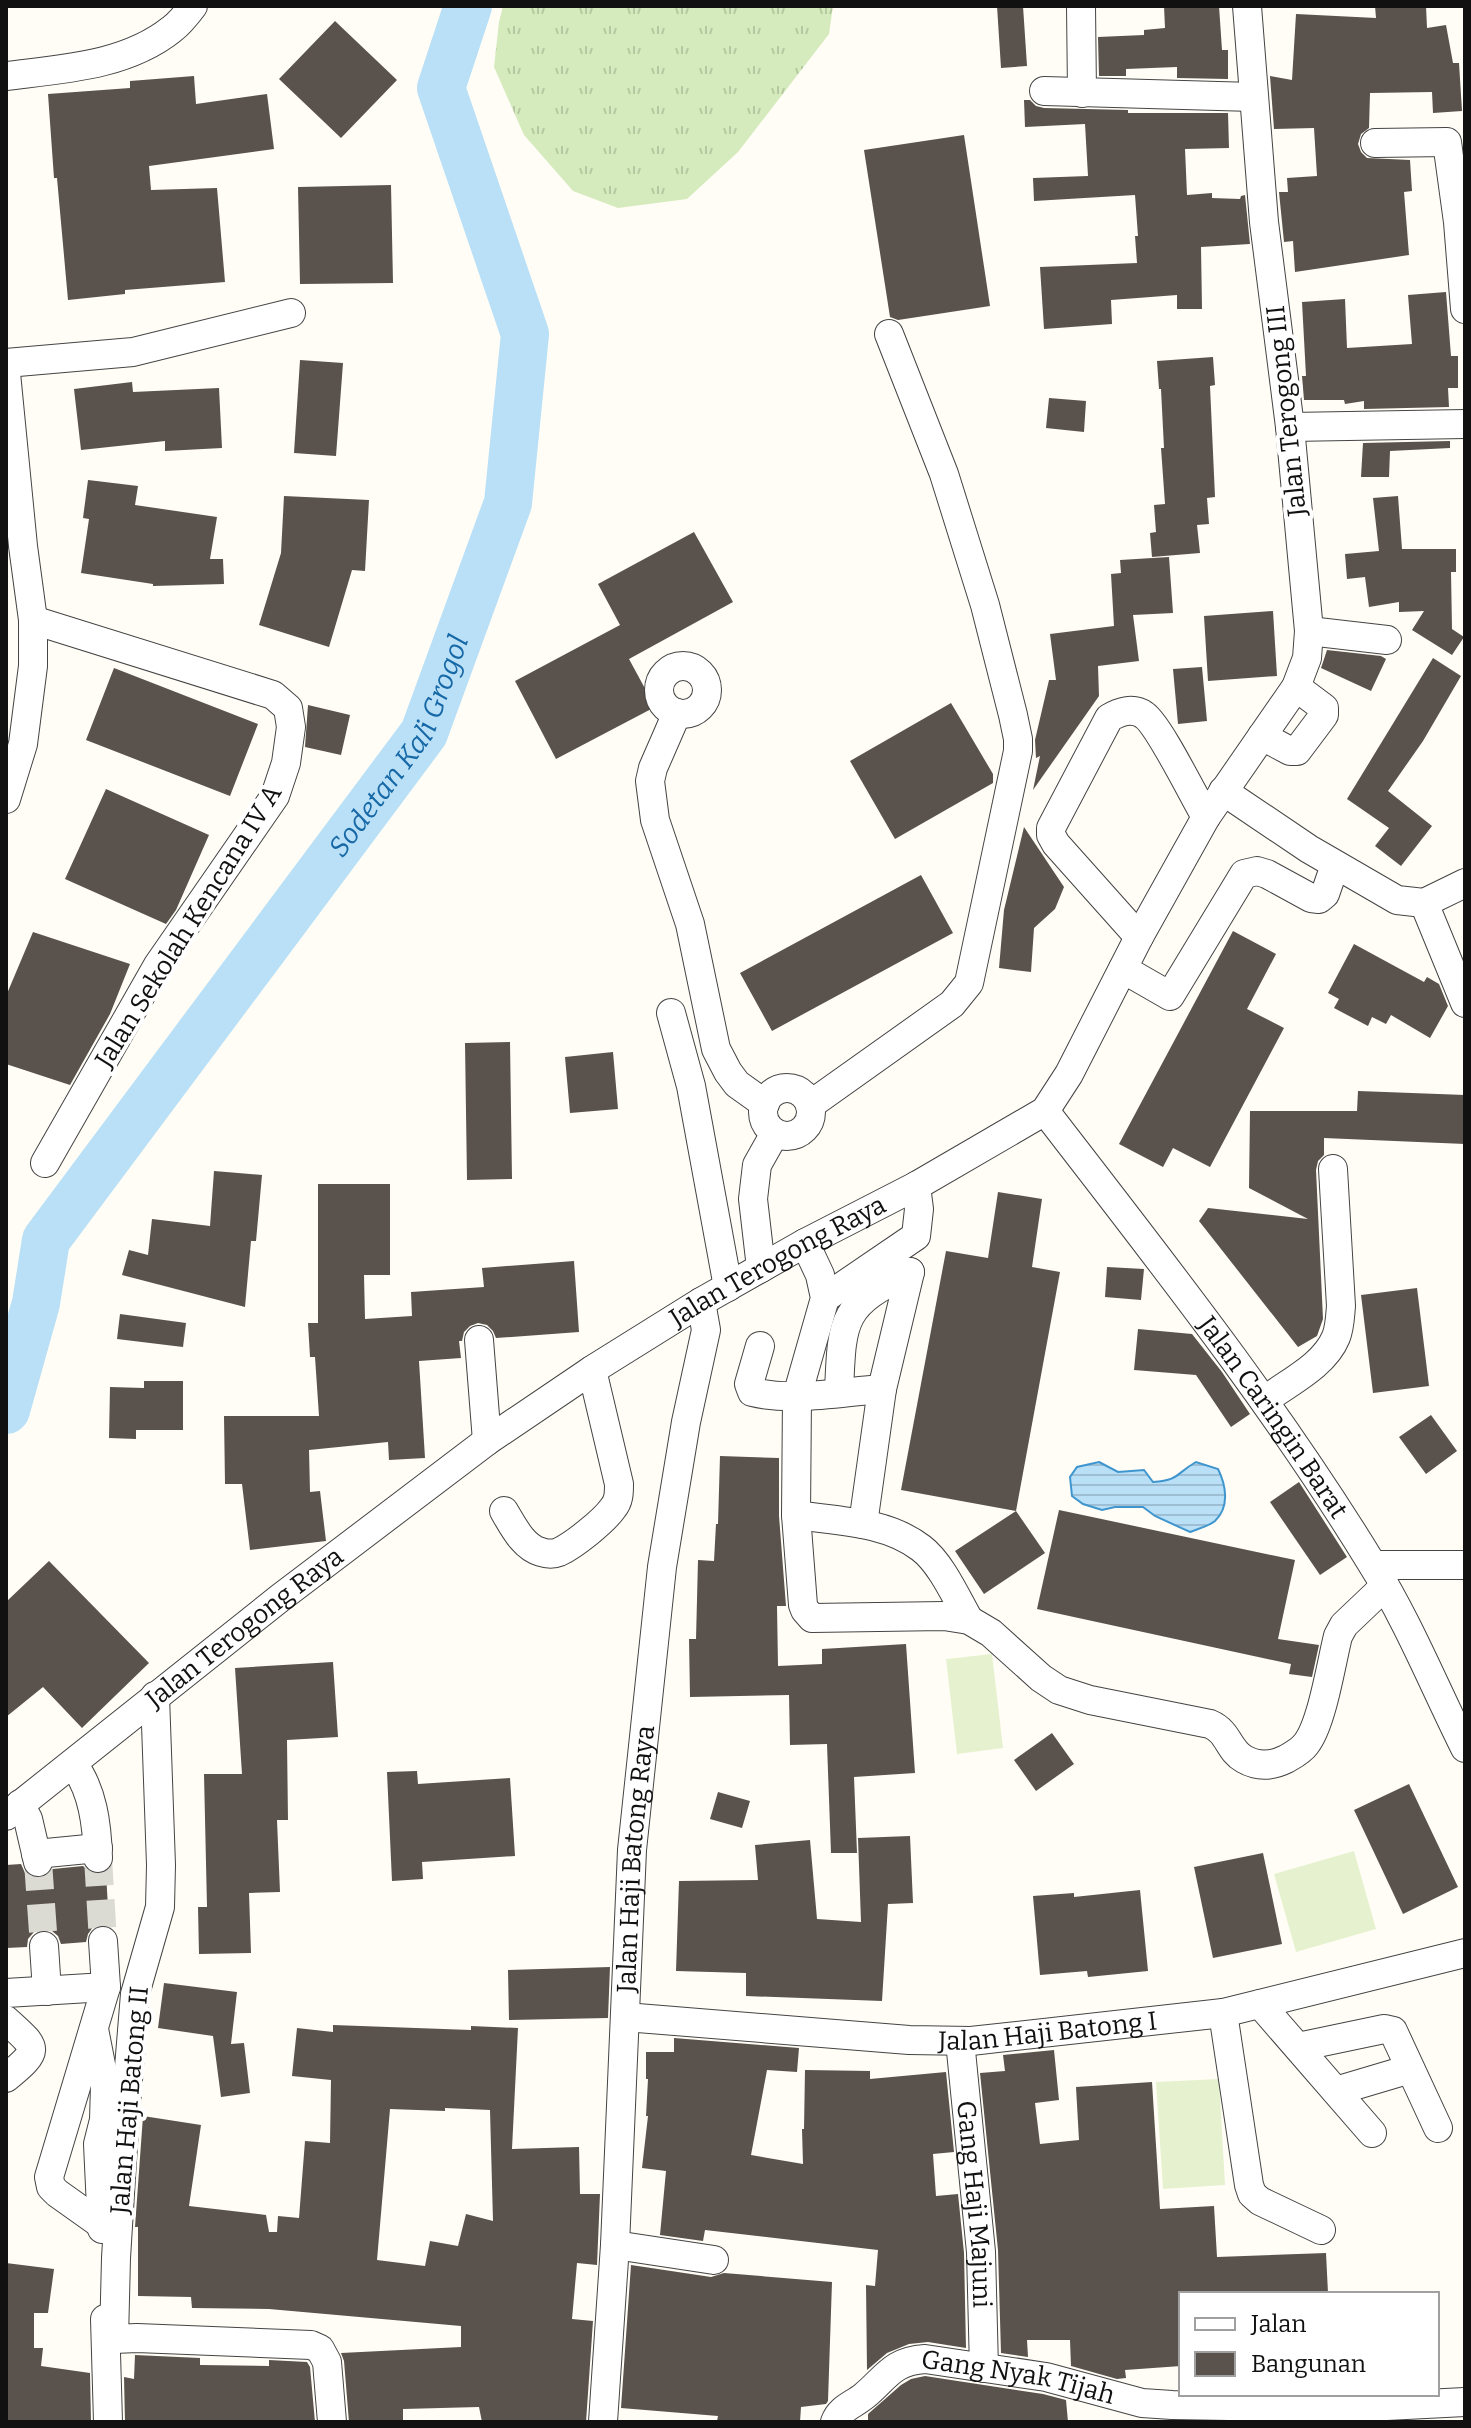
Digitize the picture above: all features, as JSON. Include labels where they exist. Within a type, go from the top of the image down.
[{"type":"street","points":[[6,76],[95,64],[152,44],[175,28],[193,6]]},
{"type":"street","points":[[1081,6],[1082,93]]},
{"type":"street","name":"Jalan Terogong III","points":[[1223,791],[1296,687],[1307,658],[1309,631],[1290,427],[1264,222],[1247,6]]},
{"type":"street","points":[[1044,91],[1253,97]]},
{"type":"street","points":[[1375,143],[1447,142],[1464,291]]},
{"type":"street","points":[[6,363],[133,352],[291,313]]},
{"type":"street","points":[[810,1105],[952,1004],[969,983],[1018,751],[1013,715],[976,576],[944,474],[889,334]]},
{"type":"street","points":[[6,373],[15,546],[33,620],[33,666],[23,744],[6,799]]},
{"type":"street","points":[[1290,427],[1465,424]]},
{"type":"street","name":"Jalan Sekolah Kencana IV A","points":[[33,620],[273,695],[288,708],[291,727],[286,763],[275,796],[158,965],[45,1163]]},
{"type":"street","points":[[1309,631],[1387,640]]},
{"type":"street","points":[[1262,736],[1290,751],[1297,751],[1324,715],[1324,708],[1296,687]]},
{"type":"street","points":[[1139,937],[1051,835],[1051,828],[1109,718],[1120,712],[1144,714],[1206,817]]},
{"type":"street","points":[[677,713],[650,781],[655,820],[690,924],[716,1049],[737,1084],[765,1104]]},
{"type":"street","points":[[1223,791],[1309,849],[1397,900],[1424,903],[1465,883]]},
{"type":"street","name":"Jalan Terogong Raya","points":[[13,1810],[280,1598],[487,1441],[701,1302],[805,1243],[916,1186],[1045,1111],[1069,1074],[1139,937],[1223,791]]},
{"type":"street","points":[[1123,969],[1170,996],[1244,874],[1257,871],[1267,874],[1311,898],[1319,899],[1325,894],[1335,865]]},
{"type":"street","points":[[1424,903],[1465,1003]]},
{"type":"street","points":[[671,1013],[691,1086],[728,1287]]},
{"type":"street","points":[[792,1089],[806,1098],[810,1105],[810,1121],[791,1136],[775,1133],[765,1120],[765,1104],[776,1091],[792,1089]]},
{"type":"street","name":"Jalan Caringin Barat","points":[[1045,1111],[1265,1400],[1379,1576],[1465,1748]]},
{"type":"street","points":[[761,1268],[753,1199],[757,1165],[775,1133]]},
{"type":"street","points":[[1265,1400],[1320,1361],[1335,1340],[1339,1328],[1341,1306],[1333,1169]]},
{"type":"street","points":[[825,1298],[916,1236],[919,1209],[916,1186]]},
{"type":"street","points":[[805,1243],[820,1275],[825,1298],[797,1396],[796,1515],[803,1605],[812,1618],[944,1616],[969,1620],[991,1633],[1059,1690],[1090,1700],[1202,1721],[1220,1728],[1239,1755],[1265,1766],[1294,1754],[1308,1742],[1318,1718],[1338,1636],[1379,1576],[1465,1565]]},
{"type":"street","points":[[839,1392],[844,1331],[851,1313],[882,1285],[910,1272],[882,1389],[863,1524]]},
{"type":"street","name":"Jalan Haji Batong Raya","points":[[603,2422],[615,2245],[632,1850],[662,1567],[686,1422],[706,1330],[701,1302]]},
{"type":"street","points":[[479,1340],[487,1441]]},
{"type":"street","points":[[760,1346],[749,1384],[752,1392],[765,1396],[797,1396],[882,1389]]},
{"type":"street","points":[[504,1511],[523,1540],[533,1549],[550,1554],[569,1546],[613,1509],[619,1484],[592,1370]]},
{"type":"street","points":[[796,1515],[863,1524],[896,1533],[922,1549],[946,1578],[969,1620]]},
{"type":"street","name":"Jalan Haji Batong II","points":[[155,1696],[160,1907],[135,1994],[116,2258],[114,2339],[311,2345],[320,2349],[327,2362],[332,2422]]},
{"type":"street","points":[[13,1810],[28,1819],[37,1858],[98,1853],[93,1808],[83,1777],[73,1764]]},
{"type":"street","points":[[102,2225],[51,2187],[49,2177],[106,1987],[103,1941]]},
{"type":"street","points":[[44,1946],[47,1991]]},
{"type":"street","name":"Jalan Haji Batong I","points":[[625,2017],[909,2040],[960,2041],[1223,2013],[1465,1953]]},
{"type":"street","points":[[6,1993],[106,1987]]},
{"type":"street","points":[[1267,2002],[1298,2047],[1372,2133]]},
{"type":"street","points":[[1223,2013],[1252,2194],[1260,2201],[1321,2230]]},
{"type":"street","points":[[6,2020],[30,2041],[32,2050],[29,2058],[6,2078]]},
{"type":"street","points":[[94,2029],[105,2085],[104,2120],[98,2144],[108,2422]]},
{"type":"street","points":[[1298,2047],[1384,2029],[1393,2031],[1438,2128]]},
{"type":"street","name":"Gang Haji Majuni","points":[[960,2041],[981,2252],[984,2368]]},
{"type":"street","points":[[1336,2091],[1410,2069]]},
{"type":"street","points":[[61,2135],[98,2144]]},
{"type":"street","points":[[615,2245],[714,2260]]},
{"type":"street","name":"Gang Nyak Tijah","points":[[835,2422],[843,2409],[859,2400],[883,2377],[904,2363],[925,2359],[1074,2383],[1142,2403],[1348,2415],[1465,2402]]},
{"type":"green space","points":[[503,6],[833,6],[829,34],[738,152],[687,199],[618,208],[573,191],[524,135],[494,67]]},
{"type":"green space","points":[[992,1654],[1003,1748],[957,1754],[946,1659]]},
{"type":"green space","points":[[1354,1851],[1376,1929],[1296,1952],[1274,1874]]},
{"type":"green space","points":[[1219,2079],[1225,2185],[1163,2189],[1156,2082]]},
{"type":"water","points":[[1099,1462],[1118,1472],[1144,1470],[1153,1482],[1173,1478],[1196,1462],[1218,1469],[1225,1489],[1223,1509],[1213,1523],[1190,1532],[1143,1507],[1102,1510],[1083,1504],[1072,1496],[1070,1477],[1077,1467]]},
{"type":"building","points":[[997,6],[1023,6],[1027,66],[1001,68]]},
{"type":"building","points":[[1164,6],[1219,6],[1222,50],[1228,50],[1228,79],[1177,78],[1177,67],[1126,69],[1126,76],[1099,76],[1098,37],[1144,35],[1144,30],[1165,28]]},
{"type":"building","points":[[1375,6],[1426,6],[1427,28],[1446,25],[1453,63],[1459,63],[1462,111],[1433,113],[1432,92],[1370,93],[1369,128],[1361,134],[1358,144],[1367,158],[1410,160],[1412,191],[1404,192],[1409,255],[1295,272],[1293,241],[1284,242],[1279,192],[1288,192],[1287,178],[1317,176],[1314,128],[1274,129],[1270,76],[1292,80],[1296,14],[1376,18]]},
{"type":"building","points":[[335,21],[397,80],[341,138],[279,79]]},
{"type":"building","points":[[194,76],[196,104],[267,94],[274,149],[149,166],[151,190],[217,188],[225,282],[125,290],[125,294],[68,300],[48,94],[130,88],[130,81]]},
{"type":"building","points":[[1024,100],[1044,108],[1128,110],[1128,113],[1228,113],[1229,148],[1185,149],[1187,195],[1212,193],[1212,198],[1240,199],[1245,195],[1250,244],[1201,247],[1202,309],[1177,309],[1177,295],[1111,300],[1112,324],[1044,329],[1040,267],[1137,263],[1135,195],[1034,201],[1033,178],[1088,176],[1085,124],[1025,127]]},
{"type":"building","points":[[964,135],[990,306],[898,320],[890,317],[864,150]]},
{"type":"building","points":[[391,185],[393,283],[300,284],[298,187]]},
{"type":"building","points":[[1446,292],[1451,356],[1458,356],[1458,388],[1448,388],[1449,407],[1364,409],[1364,401],[1345,404],[1344,400],[1304,400],[1302,376],[1306,376],[1302,302],[1345,299],[1347,348],[1412,344],[1408,295]]},
{"type":"building","points":[[1213,357],[1215,385],[1210,386],[1215,497],[1207,498],[1209,524],[1197,525],[1200,553],[1152,557],[1150,533],[1156,532],[1154,505],[1165,504],[1161,389],[1157,361]]},
{"type":"building","points":[[300,360],[343,363],[336,456],[294,453]]},
{"type":"building","points":[[132,382],[133,392],[219,388],[222,448],[165,451],[165,441],[81,450],[74,389]]},
{"type":"building","points":[[1049,398],[1086,401],[1084,432],[1046,428]]},
{"type":"building","points":[[1450,441],[1450,448],[1390,451],[1389,477],[1361,477],[1363,443]]},
{"type":"building","points":[[88,480],[138,486],[135,505],[217,517],[210,559],[223,559],[224,584],[153,586],[81,573],[89,519],[83,518]]},
{"type":"building","points":[[284,496],[369,500],[365,571],[352,570],[329,647],[259,625],[281,553]]},
{"type":"building","points":[[1398,496],[1402,549],[1456,549],[1456,572],[1451,572],[1452,629],[1464,637],[1452,655],[1412,630],[1424,611],[1399,612],[1399,602],[1369,607],[1365,577],[1347,579],[1345,554],[1379,551],[1373,498]]},
{"type":"building","points":[[694,532],[733,602],[629,659],[655,707],[556,759],[515,681],[620,625],[598,584]]},
{"type":"building","points":[[1169,557],[1173,613],[1133,615],[1139,661],[1098,666],[1099,696],[1033,790],[1040,756],[1036,758],[1035,740],[1049,680],[1056,680],[1050,634],[1114,626],[1111,574],[1121,573],[1120,560]]},
{"type":"building","points":[[1273,611],[1277,676],[1208,681],[1204,616]]},
{"type":"building","points":[[1327,650],[1386,659],[1371,691],[1321,668]]},
{"type":"building","points":[[1433,658],[1461,676],[1423,741],[1388,791],[1432,826],[1401,866],[1375,846],[1389,828],[1347,799]]},
{"type":"building","points":[[1202,667],[1207,721],[1178,724],[1173,669]]},
{"type":"building","points":[[114,668],[258,724],[230,796],[86,740]]},
{"type":"building","points":[[951,703],[993,774],[993,783],[895,839],[850,761]]},
{"type":"building","points":[[308,705],[350,715],[341,755],[305,747]]},
{"type":"building","points":[[106,789],[209,835],[176,910],[166,924],[65,879]]},
{"type":"building","points":[[1024,827],[1064,887],[1055,909],[1034,928],[1031,972],[999,968],[1004,910]]},
{"type":"building","points":[[921,875],[953,933],[772,1031],[740,973]]},
{"type":"building","points":[[1233,931],[1276,954],[1247,1009],[1284,1028],[1210,1167],[1173,1148],[1163,1167],[1119,1144]]},
{"type":"building","points":[[33,932],[130,964],[110,1014],[70,1085],[6,1064],[6,996]]},
{"type":"building","points":[[1354,944],[1424,982],[1427,977],[1439,984],[1448,1006],[1430,1038],[1391,1015],[1386,1024],[1372,1017],[1368,1026],[1334,1008],[1339,999],[1328,993]]},
{"type":"building","points":[[510,1042],[512,1179],[467,1180],[465,1043]]},
{"type":"building","points":[[613,1052],[618,1109],[570,1113],[565,1057]]},
{"type":"building","points":[[1358,1091],[1465,1095],[1465,1144],[1324,1138],[1324,1155],[1318,1161],[1316,1170],[1323,1319],[1317,1336],[1298,1347],[1199,1221],[1208,1208],[1308,1219],[1249,1188],[1250,1111],[1357,1111]]},
{"type":"building","points":[[214,1171],[262,1175],[256,1241],[251,1241],[245,1307],[122,1275],[129,1250],[148,1255],[152,1219],[210,1226]]},
{"type":"building","points":[[318,1184],[390,1184],[390,1275],[364,1275],[365,1319],[412,1316],[411,1292],[484,1287],[482,1268],[574,1261],[579,1332],[496,1338],[487,1325],[478,1323],[470,1326],[464,1332],[462,1341],[459,1341],[461,1358],[419,1361],[425,1458],[389,1460],[388,1442],[309,1450],[310,1492],[320,1491],[326,1541],[250,1550],[242,1484],[225,1484],[224,1416],[319,1416],[315,1357],[310,1357],[308,1323],[318,1323]]},
{"type":"building","points":[[998,1192],[1042,1199],[1032,1267],[1060,1272],[1016,1511],[901,1490],[946,1251],[988,1258]]},
{"type":"building","points":[[1107,1267],[1144,1269],[1141,1300],[1105,1297]]},
{"type":"building","points":[[1417,1288],[1429,1386],[1373,1393],[1361,1295]]},
{"type":"building","points":[[120,1314],[186,1323],[183,1347],[117,1339]]},
{"type":"building","points":[[1138,1329],[1192,1334],[1250,1414],[1231,1427],[1196,1375],[1134,1370]]},
{"type":"building","points":[[144,1381],[183,1381],[183,1430],[136,1430],[136,1439],[109,1438],[110,1387],[144,1388]]},
{"type":"building","points":[[1431,1415],[1457,1451],[1426,1474],[1399,1437]]},
{"type":"building","points":[[720,1456],[779,1458],[779,1516],[786,1606],[777,1606],[778,1666],[822,1664],[822,1649],[906,1644],[915,1773],[854,1777],[857,1853],[831,1853],[827,1744],[790,1745],[789,1695],[690,1697],[689,1639],[696,1639],[698,1560],[714,1561]]},
{"type":"building","points":[[1299,1482],[1347,1557],[1320,1575],[1270,1502]]},
{"type":"building","points":[[1059,1510],[1295,1560],[1278,1639],[1319,1645],[1312,1677],[1289,1674],[1291,1664],[1037,1609]]},
{"type":"building","points":[[1016,1511],[1045,1553],[984,1594],[955,1551]]},
{"type":"building","points":[[49,1561],[149,1663],[82,1728],[43,1687],[6,1717],[6,1602]]},
{"type":"building","points":[[333,1662],[338,1737],[287,1740],[288,1820],[277,1820],[280,1892],[249,1893],[251,1953],[199,1954],[198,1907],[207,1907],[204,1774],[242,1774],[235,1668]]},
{"type":"building","points":[[1052,1733],[1074,1764],[1036,1791],[1014,1760]]},
{"type":"building","points":[[417,1771],[418,1784],[510,1778],[515,1856],[422,1862],[423,1879],[392,1881],[387,1772]]},
{"type":"building","points":[[1409,1784],[1458,1887],[1403,1914],[1354,1810]]},
{"type":"building","points":[[718,1792],[750,1801],[742,1828],[710,1819]]},
{"type":"building","points":[[910,1836],[913,1903],[888,1904],[882,2001],[746,1996],[746,1973],[676,1971],[679,1881],[758,1880],[755,1845],[810,1840],[817,1919],[861,1922],[858,1838]]},
{"type":"building","points":[[1263,1853],[1282,1944],[1213,1958],[1194,1867]]},
{"type":"building","points":[[21,1864],[25,1873],[34,1878],[43,1878],[53,1869],[83,1866],[91,1873],[106,1873],[109,1925],[93,1927],[86,1942],[61,1944],[58,1936],[44,1929],[34,1932],[28,1939],[27,1947],[6,1948],[6,1865]]},
{"type":"building","points":[[1140,1890],[1148,1971],[1088,1977],[1087,1971],[1040,1975],[1033,1896],[1074,1893],[1074,1897]]},
{"type":"building","points":[[610,1967],[608,2018],[509,2020],[508,1970]]},
{"type":"building","points":[[164,1983],[237,1992],[231,2044],[244,2043],[250,2093],[221,2097],[213,2036],[158,2028]]},
{"type":"building","points":[[333,2025],[471,2030],[471,2026],[518,2028],[512,2149],[579,2147],[580,2194],[600,2194],[597,2265],[577,2263],[572,2319],[593,2321],[586,2422],[482,2422],[479,2407],[403,2409],[403,2422],[349,2422],[341,2353],[461,2347],[461,2326],[269,2309],[192,2308],[191,2297],[138,2296],[138,2227],[135,2227],[143,2116],[201,2125],[189,2206],[266,2215],[269,2232],[277,2232],[278,2216],[299,2218],[305,2141],[330,2143],[331,2080],[292,2076],[297,2028],[333,2032]],"holes":[[[390,2109],[490,2110],[493,2221],[466,2214],[458,2246],[430,2241],[425,2266],[377,2260]]]},
{"type":"building","points":[[674,2038],[799,2048],[797,2072],[767,2070],[751,2155],[803,2164],[805,2070],[870,2071],[870,2079],[946,2072],[954,2152],[933,2154],[936,2196],[958,2194],[964,2253],[966,2348],[928,2342],[909,2344],[887,2353],[867,2370],[866,2285],[875,2286],[878,2250],[705,2230],[703,2241],[660,2235],[666,2171],[642,2168],[648,2116],[646,2052],[674,2052]]},
{"type":"building","points":[[1054,2050],[1059,2100],[1035,2103],[1040,2144],[1079,2140],[1076,2087],[1152,2082],[1160,2209],[1214,2206],[1217,2257],[1326,2253],[1328,2292],[1179,2292],[1179,2366],[1125,2370],[1126,2378],[1117,2379],[1071,2366],[1070,2340],[1027,2340],[1028,2357],[1001,2353],[998,2250],[980,2073],[1005,2071],[1003,2055]]},
{"type":"building","points":[[6,2263],[54,2269],[48,2313],[34,2313],[34,2348],[43,2348],[41,2366],[90,2373],[91,2422],[6,2422]]},
{"type":"building","points":[[631,2265],[711,2277],[724,2273],[832,2282],[826,2404],[801,2407],[800,2422],[717,2421],[718,2416],[621,2408]]},
{"type":"building","points":[[135,2355],[200,2358],[200,2365],[269,2366],[269,2360],[307,2362],[315,2422],[125,2422],[124,2377],[134,2379]]},
{"type":"building","points":[[925,2376],[1066,2400],[1068,2422],[868,2421],[868,2414],[901,2385]]},
{"type":"waterway","name":"Sodetan Kali Grogol","points":[[6,1410],[36,1303],[46,1240],[424,733],[508,503],[525,334],[441,88],[468,6]]},
{"type":"tunnel","points":[[98,1858],[103,1941]]},
{"type":"tunnel","points":[[38,1862],[44,1946]]}]
